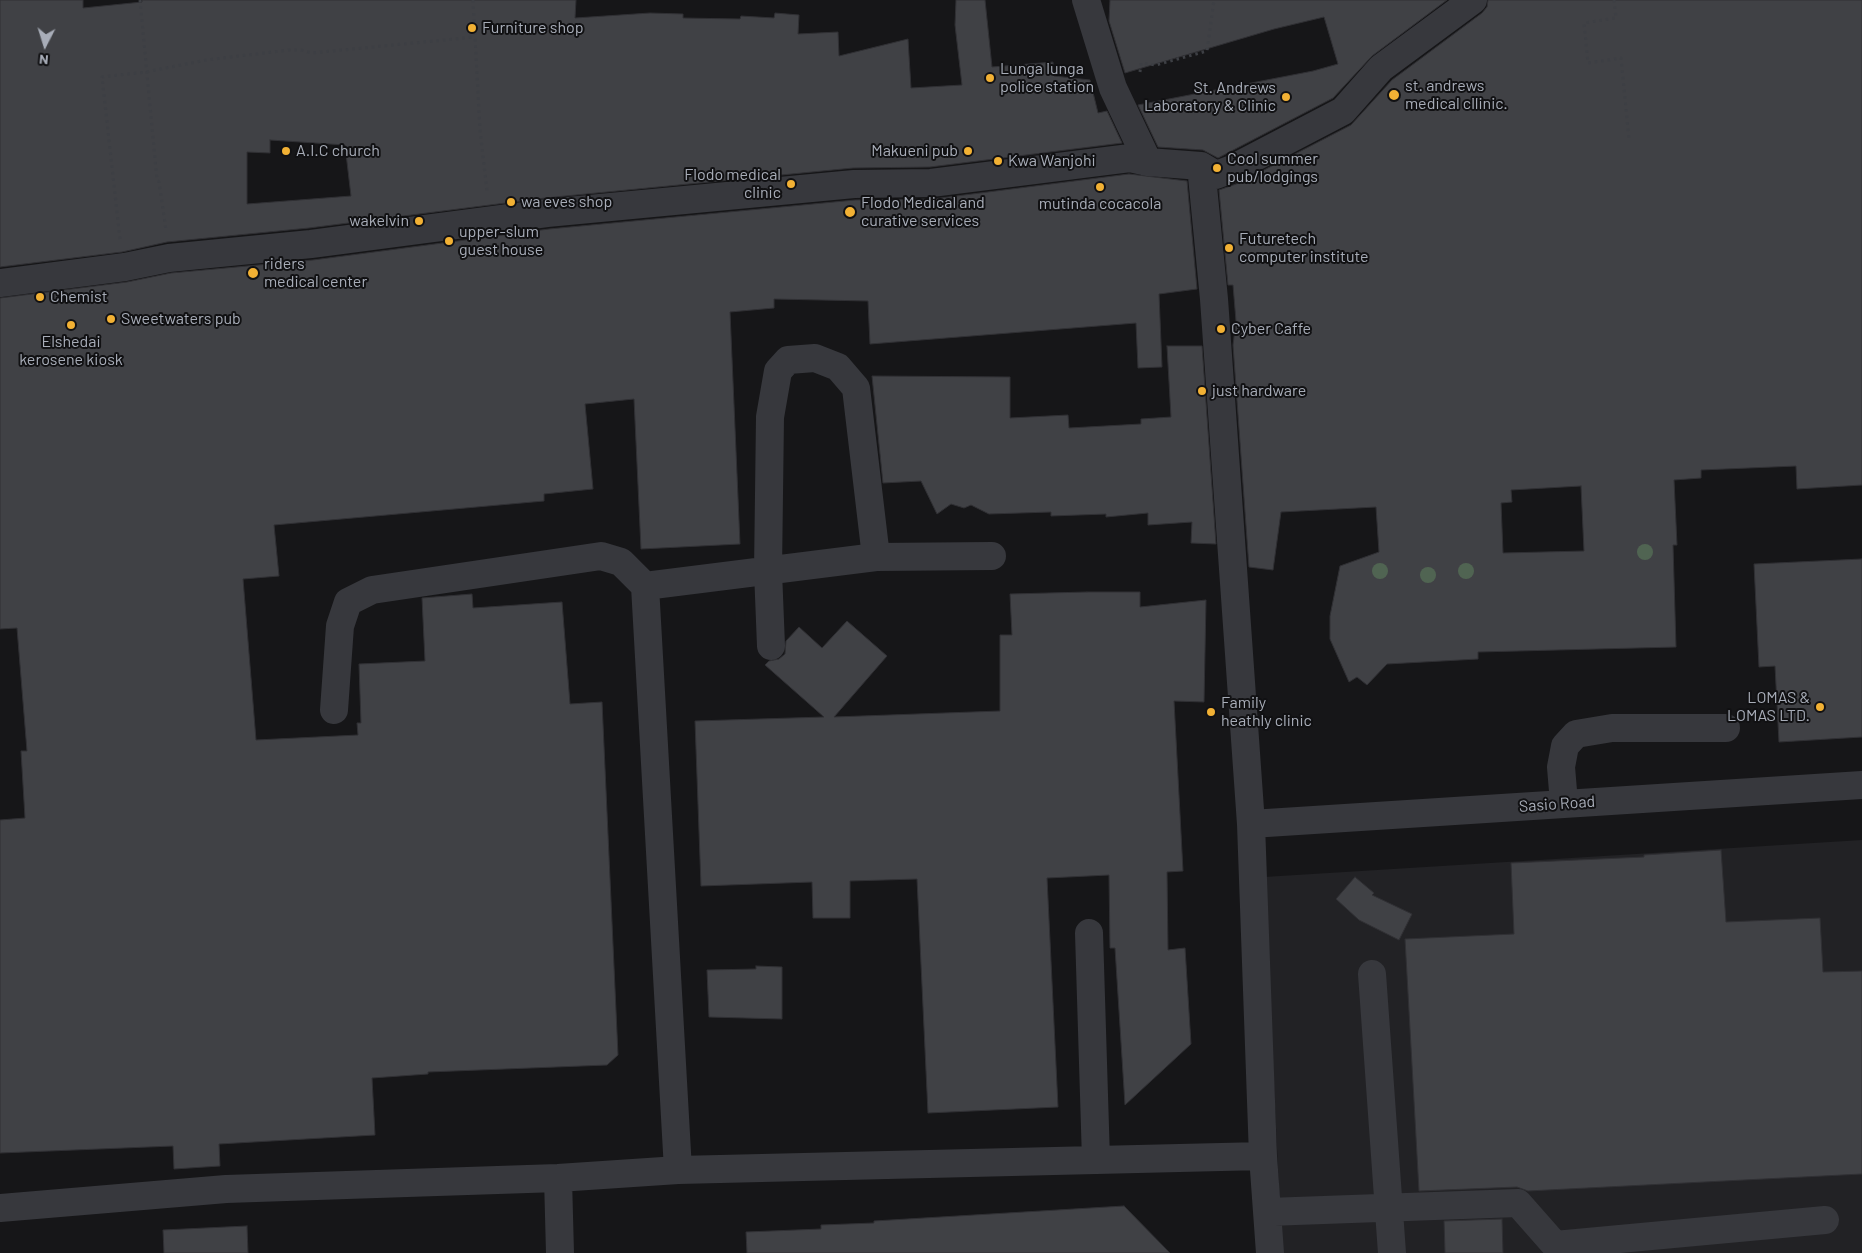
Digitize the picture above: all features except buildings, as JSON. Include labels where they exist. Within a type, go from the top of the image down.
[{"type":"street","points":[[1086,0],[1113,88],[1148,162]]},
{"type":"street","points":[[0,282],[125,267],[169,258],[288,244],[311,244],[512,218],[854,184],[931,184],[1130,158],[1148,162],[1201,166],[1216,175],[1232,169],[1343,111],[1381,68],[1473,0]]},
{"type":"street","points":[[1201,166],[1214,299],[1251,824],[1263,1156],[1270,1253]]},
{"type":"street","points":[[771,646],[768,571],[770,417],[778,371],[788,360],[814,358],[838,367],[856,388],[876,557]]},
{"type":"street","points":[[334,710],[340,626],[348,602],[372,590],[601,556],[621,562],[645,586],[678,1170]]},
{"type":"street","points":[[645,586],[876,557],[992,556]]},
{"type":"street","points":[[1564,803],[1561,767],[1565,746],[1576,734],[1612,728],[1726,728]]},
{"type":"street","name":"Sasio Road","points":[[1251,824],[1862,785]]},
{"type":"street","points":[[1089,933],[1096,1160]]},
{"type":"street","points":[[1372,974],[1392,1253]]},
{"type":"street","points":[[0,1208],[226,1189],[558,1178],[678,1170],[1263,1156]]},
{"type":"street","points":[[558,1178],[560,1253]]},
{"type":"street","points":[[1268,1212],[1518,1203],[1555,1245],[1825,1220]]},
{"type":"path","points":[[140,0],[157,180],[159,182],[169,258]]},
{"type":"path","points":[[473,0],[480,130],[490,212],[512,218]]},
{"type":"path","points":[[1113,88],[1136,86],[1141,63],[1156,65],[1207,51],[1214,0]]},
{"type":"path","points":[[1614,0],[1616,18],[1584,22],[1588,63],[1621,58],[1629,139]]},
{"type":"path","points":[[125,267],[116,224],[102,77],[146,72],[206,60],[289,50],[312,52],[475,37]]},
{"type":"shaded area","points":[[1862,840],[1862,1253],[1282,1253],[1264,877]]},
{"type":"place","name":"Furniture shop","points":[[472,28]]},
{"type":"place","name":"Lunga lunga police station","points":[[990,78]]},
{"type":"place","name":"st. andrews medical cllinic.","points":[[1394,95]]},
{"type":"place","name":"St. Andrews Laboratory & Clinic","points":[[1286,97]]},
{"type":"place","name":"A.I.C church","points":[[286,151]]},
{"type":"place","name":"Makueni pub","points":[[968,151]]},
{"type":"place","name":"Kwa Wanjohi","points":[[998,161]]},
{"type":"place","name":"Cool summer pub/lodgings","points":[[1217,168]]},
{"type":"place","name":"Flodo medical clinic","points":[[791,184]]},
{"type":"place","name":"mutinda cocacola","points":[[1100,187]]},
{"type":"place","name":"wa eves shop","points":[[511,202]]},
{"type":"place","name":"Flodo Medical and curative services","points":[[850,212]]},
{"type":"place","name":"wakelvin","points":[[419,221]]},
{"type":"place","name":"upper-slum guest house","points":[[449,241]]},
{"type":"place","name":"Futuretech computer institute","points":[[1229,248]]},
{"type":"place","name":"riders medical center","points":[[253,273]]},
{"type":"place","name":"Chemist","points":[[40,297]]},
{"type":"place","name":"Sweetwaters pub","points":[[111,319]]},
{"type":"place","name":"Elshedai kerosene kiosk","points":[[71,325]]},
{"type":"place","name":"Cyber Caffe","points":[[1221,329]]},
{"type":"place","name":"just hardware","points":[[1202,391]]},
{"type":"place","name":"LOMAS & LOMAS LTD.","points":[[1820,707]]},
{"type":"place","name":"Family heathly clinic","points":[[1211,712]]}]
